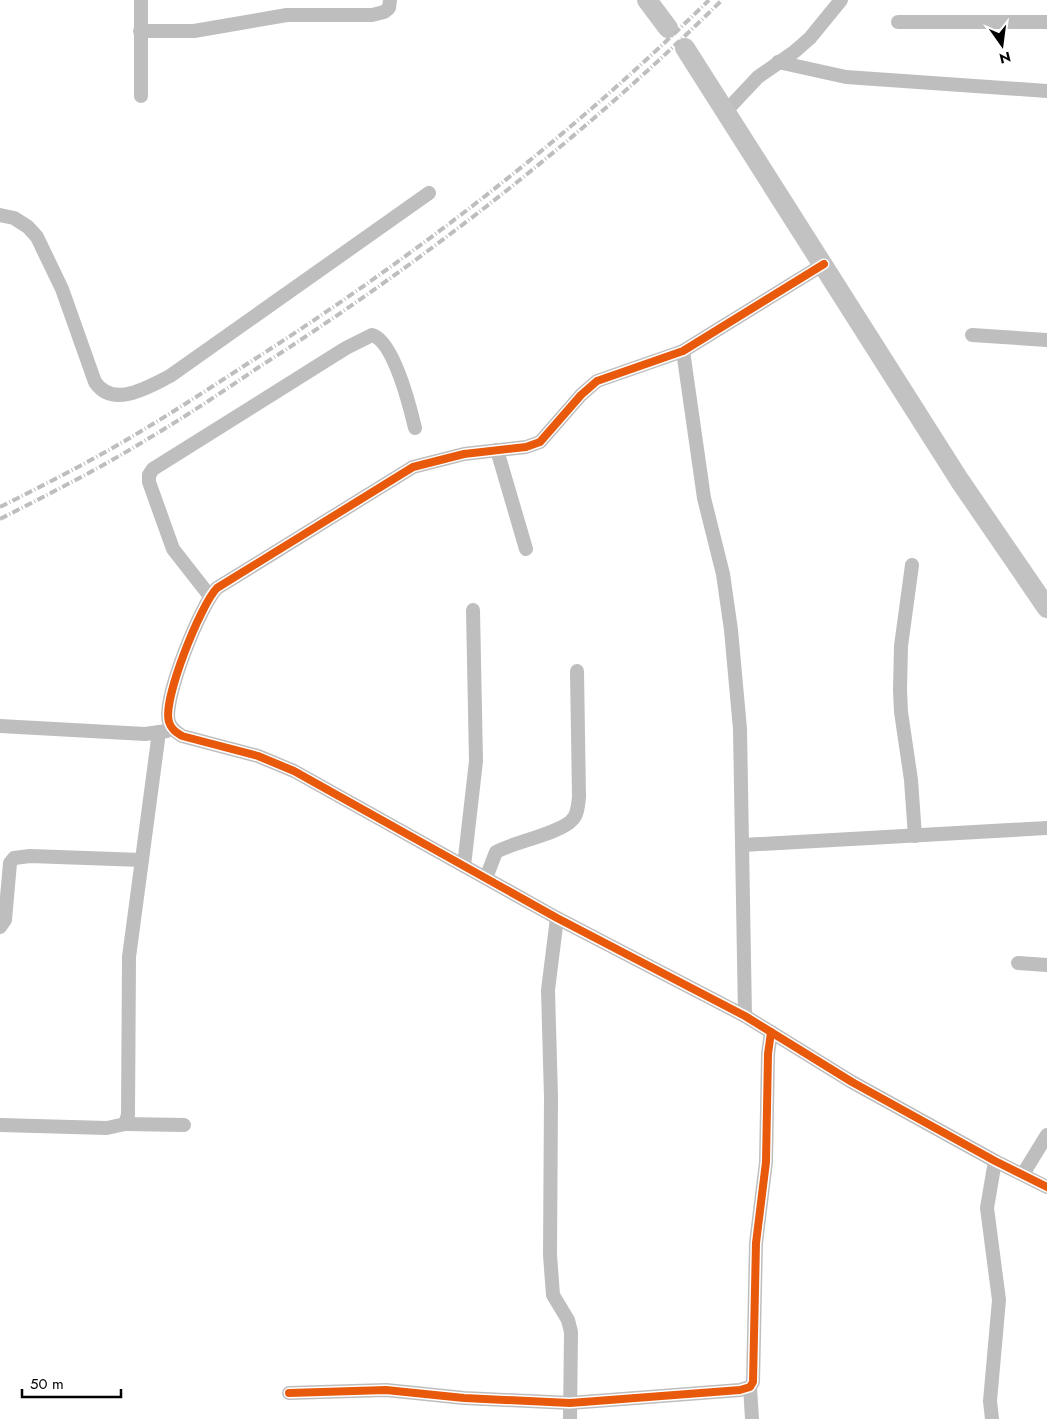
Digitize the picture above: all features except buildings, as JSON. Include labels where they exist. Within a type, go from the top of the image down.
[{"type":"street","points":[[140,0],[141,96]]},
{"type":"street","points":[[140,31],[194,30],[287,15],[372,15],[384,12],[389,8],[390,0]]},
{"type":"street","points":[[648,0],[668,28]]},
{"type":"street","points":[[726,111],[758,77],[810,38],[841,0]]},
{"type":"street","points":[[898,22],[1047,22]]},
{"type":"street","points":[[685,48],[824,264],[960,482],[1047,608]]},
{"type":"street","points":[[778,62],[846,77],[1047,90]]},
{"type":"street","points":[[0,215],[14,218],[28,227],[37,238],[62,289],[95,382],[100,390],[109,394],[126,395],[170,376],[429,193]]},
{"type":"street","points":[[125,1124],[128,1105],[129,957],[142,860],[174,684],[201,611],[210,595],[226,581],[348,508],[413,466],[464,454],[531,446],[540,442],[581,395],[597,381],[683,351],[824,264]]},
{"type":"street","points":[[210,595],[173,549],[149,482],[149,475],[153,469],[346,348],[372,335],[377,336],[383,343],[402,377],[415,428]]},
{"type":"street","points":[[972,335],[1047,340]]},
{"type":"street","points":[[683,351],[704,498],[723,574],[731,630],[740,728],[745,1016]]},
{"type":"street","points":[[497,450],[526,549]]},
{"type":"street","points":[[912,565],[902,646],[900,712],[911,780],[915,836]]},
{"type":"street","points":[[464,866],[476,761],[473,610]]},
{"type":"street","points":[[486,878],[496,852],[560,828],[572,821],[576,814],[579,797],[577,671]]},
{"type":"street","points":[[0,726],[145,734],[166,731],[258,756],[294,771],[557,918],[745,1016],[852,1082],[995,1161],[1047,1187]]},
{"type":"street","points":[[743,845],[1047,828]]},
{"type":"street","points":[[0,927],[5,920],[10,863],[14,858],[30,856],[142,860]]},
{"type":"street","points":[[557,918],[548,990],[551,1097],[550,1255],[553,1295],[568,1320],[572,1332],[570,1419]]},
{"type":"street","points":[[1018,963],[1047,965]]},
{"type":"street","points":[[289,1393],[386,1390],[464,1398],[570,1402],[740,1390],[750,1387],[754,1382],[756,1253],[766,1162],[768,1054],[771,1032]]},
{"type":"street","points":[[0,1125],[107,1128],[125,1124],[184,1125]]},
{"type":"street","points":[[1023,1174],[1047,1135]]},
{"type":"street","points":[[992,1419],[990,1401],[999,1300],[987,1208],[995,1161]]},
{"type":"street","points":[[750,1387],[752,1419]]},
{"type":"railway","points":[[0,507],[90,460],[156,422],[309,324],[370,282],[488,194],[545,148],[656,51],[709,0]]},
{"type":"railway","points":[[0,519],[92,471],[161,431],[321,326],[442,241],[558,149],[614,101],[722,0]]},
{"type":"cycle path","points":[[824,264],[683,351],[597,381],[581,395],[540,442],[526,447],[464,454],[413,467],[217,588],[210,597],[184,653],[171,694],[168,711],[169,722],[172,728],[182,736],[258,756],[294,771],[557,918],[745,1016],[852,1082],[995,1161],[1047,1187]]},
{"type":"cycle path","points":[[289,1393],[386,1390],[464,1398],[570,1403],[740,1390],[750,1387],[753,1382],[756,1243],[766,1162],[768,1054],[771,1032]]}]
